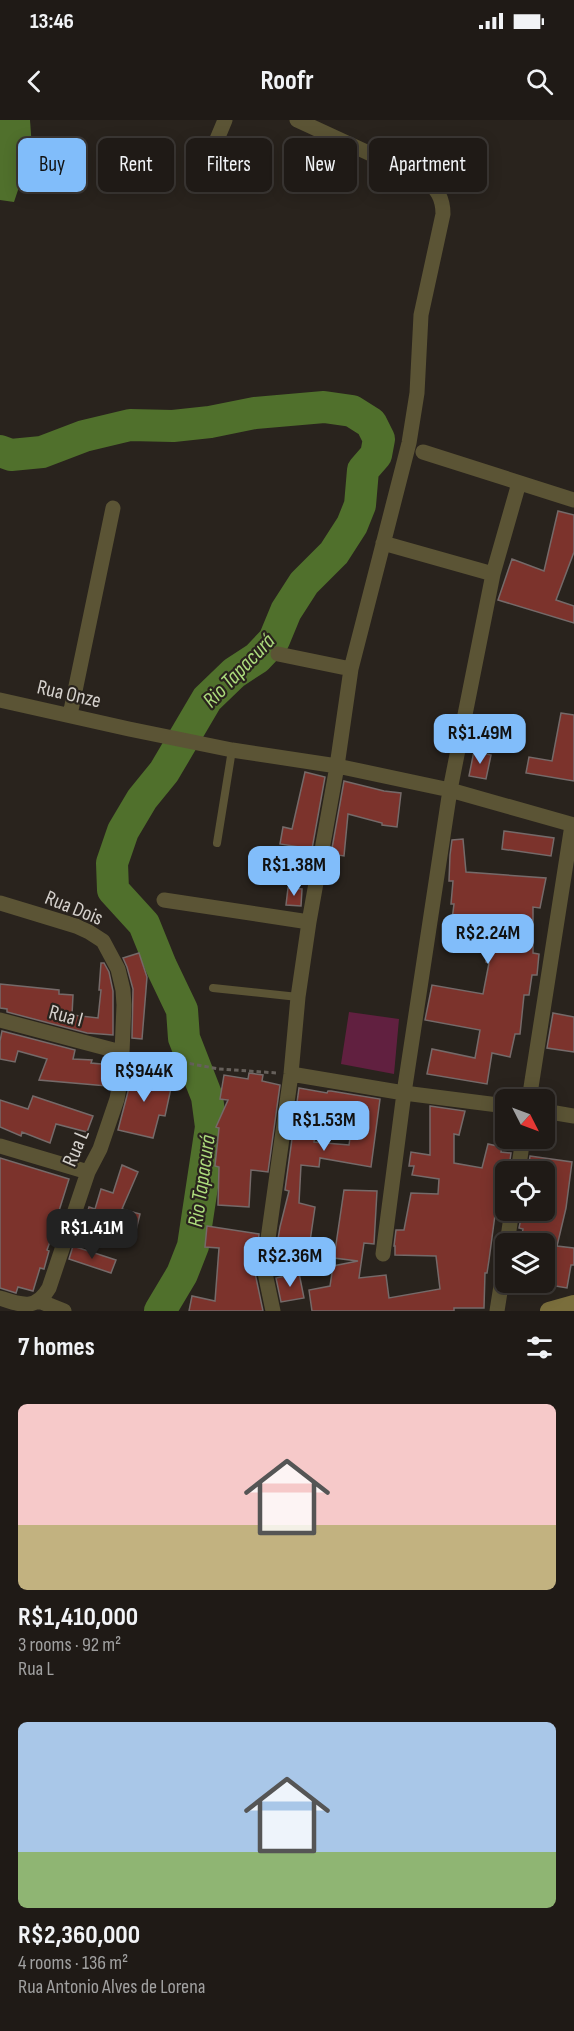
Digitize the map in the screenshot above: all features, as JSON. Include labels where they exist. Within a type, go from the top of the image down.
[{"type":"main road","points":[[549,1311],[570,1307]]},
{"type":"street","points":[[218,138],[225,120]]},
{"type":"street","points":[[273,1311],[265,1273],[267,1246],[309,922],[338,766],[351,669],[410,443],[415,411],[421,315],[443,214],[443,204],[437,191],[432,184],[417,174],[297,120]]},
{"type":"street","points":[[423,452],[574,500]]},
{"type":"street","points":[[383,1254],[404,1093],[450,790],[493,574],[519,483]]},
{"type":"street","points":[[70,715],[113,508]]},
{"type":"street","points":[[383,543],[493,574]]},
{"type":"street","points":[[278,654],[351,669]]},
{"type":"street","name":"Rua Onze","points":[[0,700],[202,744],[338,766],[450,790],[573,825]]},
{"type":"street","points":[[531,1089],[573,825]]},
{"type":"street","points":[[164,900],[309,922]]},
{"type":"street","name":"Rua Dois","points":[[0,903],[89,932],[103,941],[118,969]]},
{"type":"street","name":"Rua L","points":[[39,1301],[49,1288],[88,1172],[100,1149],[117,1099],[121,1076],[124,1005],[118,969]]},
{"type":"street","name":"Rua I","points":[[0,1020],[121,1052]]},
{"type":"street","points":[[291,1074],[404,1093],[495,1105]]},
{"type":"street","points":[[555,1113],[574,1116]]},
{"type":"street","points":[[0,1146],[88,1172]]},
{"type":"street","points":[[497,1311],[500,1293]]},
{"type":"street","points":[[0,1298],[23,1304],[39,1301],[64,1311]]},
{"type":"lane","points":[[217,843],[232,750]]},
{"type":"lane","points":[[213,988],[298,998]]},
{"type":"path","points":[[121,1052],[219,1069],[291,1074]]},
{"type":"shaded area","points":[[0,120],[30,120],[31,138],[18,138],[18,190],[14,202],[0,200]]},
{"type":"shaded area","points":[[349,1012],[399,1019],[394,1074],[341,1064]]},
{"type":"building","points":[[558,511],[574,515],[574,552],[556,600],[574,606],[574,623],[498,600],[512,559],[544,571]]},
{"type":"building","points":[[561,713],[574,715],[574,781],[526,773],[529,757],[552,761]]},
{"type":"building","points":[[474,751],[491,755],[486,779],[469,776]]},
{"type":"building","points":[[305,772],[325,777],[312,849],[280,844],[283,827],[292,829]]},
{"type":"building","points":[[344,781],[401,793],[397,827],[382,825],[382,823],[348,814],[344,856],[331,854]]},
{"type":"building","points":[[504,831],[554,838],[551,856],[502,849]]},
{"type":"building","points":[[463,839],[466,872],[546,878],[540,908],[533,907],[533,953],[539,954],[537,975],[532,975],[529,995],[524,995],[520,1034],[515,1034],[510,1057],[492,1053],[487,1084],[427,1074],[432,1049],[475,1058],[480,1030],[425,1020],[432,985],[483,994],[489,963],[486,962],[488,946],[449,943],[454,904],[451,904],[453,881],[449,881],[452,840]]},
{"type":"building","points":[[288,888],[302,889],[301,906],[286,905]]},
{"type":"building","points":[[139,953],[147,977],[142,1039],[132,1038],[133,989],[123,958]]},
{"type":"building","points":[[101,963],[104,963],[109,972],[113,991],[113,1035],[87,1033],[7,1012],[7,1009],[0,1008],[0,984],[59,990],[59,994],[73,995],[72,1015],[98,1018]]},
{"type":"building","points":[[553,1013],[574,1017],[574,1052],[547,1048]]},
{"type":"building","points":[[2,1031],[75,1050],[73,1059],[92,1060],[91,1063],[112,1065],[107,1086],[39,1080],[47,1059],[18,1051],[15,1062],[0,1059]]},
{"type":"building","points":[[135,1065],[159,1070],[156,1085],[171,1088],[165,1116],[159,1115],[153,1138],[118,1130]]},
{"type":"building","points":[[249,1073],[263,1075],[262,1081],[280,1085],[268,1172],[251,1170],[249,1207],[218,1205],[219,1167],[215,1166],[219,1128],[216,1127],[228,1100],[220,1099],[224,1075],[248,1079]]},
{"type":"building","points":[[299,1088],[380,1099],[371,1167],[320,1158],[319,1167],[301,1165],[299,1203],[315,1207],[308,1255],[276,1251],[289,1191],[285,1190]],"holes":[[[318,1111],[353,1118],[349,1145],[314,1142]]]},
{"type":"building","points":[[33,1096],[93,1116],[87,1132],[56,1124],[50,1143],[22,1132],[21,1136],[0,1127],[0,1100],[28,1109]]},
{"type":"building","points":[[430,1106],[465,1111],[459,1135],[454,1134],[454,1163],[482,1168],[488,1144],[495,1146],[495,1149],[502,1149],[501,1152],[511,1153],[510,1161],[495,1161],[495,1214],[487,1273],[485,1273],[484,1308],[454,1308],[454,1311],[312,1311],[309,1290],[330,1286],[333,1266],[358,1261],[334,1258],[344,1190],[377,1191],[374,1244],[364,1243],[359,1278],[386,1275],[389,1298],[440,1289],[436,1256],[395,1255],[394,1246],[396,1230],[404,1230],[411,1193],[438,1194],[439,1179],[412,1175],[414,1166],[409,1166],[411,1152],[430,1155]]},
{"type":"building","points":[[530,1156],[572,1162],[566,1208],[557,1246],[574,1248],[574,1265],[571,1265],[567,1288],[555,1286],[555,1233],[522,1233],[523,1229],[519,1228],[520,1221],[555,1221],[555,1161],[529,1161]]},
{"type":"building","points":[[0,1158],[69,1179],[47,1250],[49,1251],[44,1269],[40,1268],[33,1291],[18,1287],[16,1293],[0,1288]]},
{"type":"building","points":[[122,1165],[138,1172],[122,1209],[140,1214],[136,1230],[85,1220],[89,1207],[95,1209],[101,1189],[113,1193]]},
{"type":"building","points":[[207,1226],[259,1234],[255,1273],[263,1311],[189,1311],[192,1296],[215,1301],[219,1248],[205,1247]]},
{"type":"building","points":[[73,1246],[116,1260],[111,1273],[69,1259]]},
{"type":"building","points":[[299,1273],[304,1298],[281,1302],[276,1278]]},
{"type":"waterway","name":"Rio Tapacurá","points":[[0,451],[11,455],[42,452],[84,436],[130,425],[173,426],[210,422],[255,413],[324,407],[352,411],[371,423],[379,439],[376,455],[363,470],[360,505],[352,525],[334,553],[304,583],[286,611],[274,640],[257,658],[234,673],[207,699],[164,772],[142,799],[123,831],[112,863],[113,890],[144,924],[182,1010],[184,1038],[207,1097],[211,1127],[193,1246],[182,1274],[160,1311]]}]
